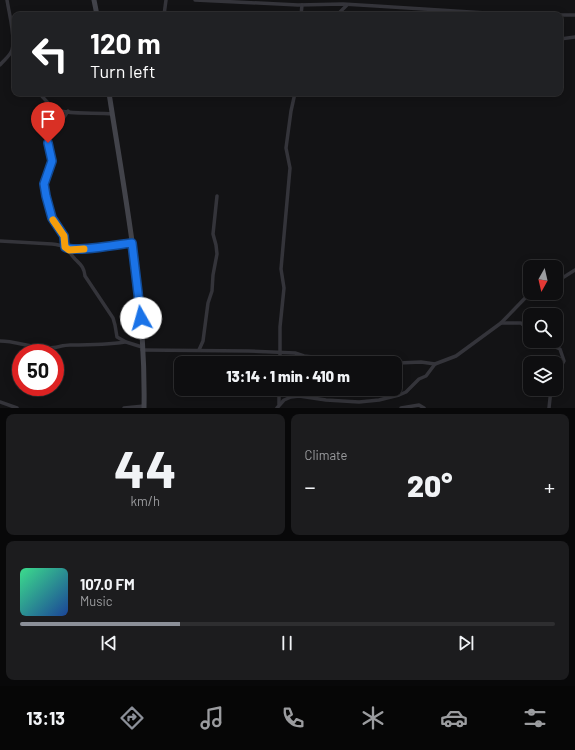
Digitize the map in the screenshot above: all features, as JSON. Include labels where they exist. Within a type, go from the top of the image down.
[{"type":"main road","points":[[94,0],[96,12]]},
{"type":"main road","points":[[109,96],[132,243],[141,318],[144,407]]},
{"type":"street","points":[[7,0],[12,38]]},
{"type":"street","points":[[164,12],[166,0]]},
{"type":"street","points":[[195,0],[300,5],[347,4],[457,12]]},
{"type":"street","points":[[298,0],[301,12]]},
{"type":"street","points":[[340,12],[347,4]]},
{"type":"street","points":[[563,14],[575,14]]},
{"type":"street","points":[[563,39],[575,38]]},
{"type":"street","points":[[0,65],[12,50]]},
{"type":"street","points":[[42,96],[56,109],[79,113],[95,112],[112,114]]},
{"type":"street","points":[[280,356],[280,327],[284,288],[281,270],[290,168],[286,148],[290,111],[294,96]]},
{"type":"street","points":[[68,111],[57,128],[52,131],[48,143],[52,161],[44,184],[46,196],[52,218],[64,236],[67,249],[81,264],[85,276],[113,318],[117,337],[142,349],[280,352],[341,360],[379,360],[399,363],[422,362],[436,364]]},
{"type":"street","points":[[199,350],[203,341],[217,254],[213,234],[217,196]]},
{"type":"street","points":[[0,241],[52,244],[67,249],[132,243]]},
{"type":"street","points":[[563,278],[575,270]]},
{"type":"street","points":[[278,406],[284,400],[299,396],[326,400],[359,402],[379,400],[406,392],[419,379],[426,376],[436,364],[456,356],[501,322],[523,300]]},
{"type":"street","points":[[501,322],[521,324],[523,326]]},
{"type":"street","points":[[0,341],[50,348],[70,345],[112,345],[126,342]]},
{"type":"street","points":[[278,406],[279,396]]},
{"type":"street","points":[[549,408],[550,396]]},
{"type":"street","points":[[0,402],[17,408]]},
{"type":"street","points":[[401,408],[419,406],[424,408]]},
{"type":"street","points":[[124,408],[144,407]]},
{"type":"slow traffic","points":[[53,220],[64,236],[65,247],[69,250],[84,249]]},
{"type":"route","points":[[48,143],[52,161],[44,184],[52,218],[64,236],[65,247],[69,250],[132,243],[141,318]]}]
